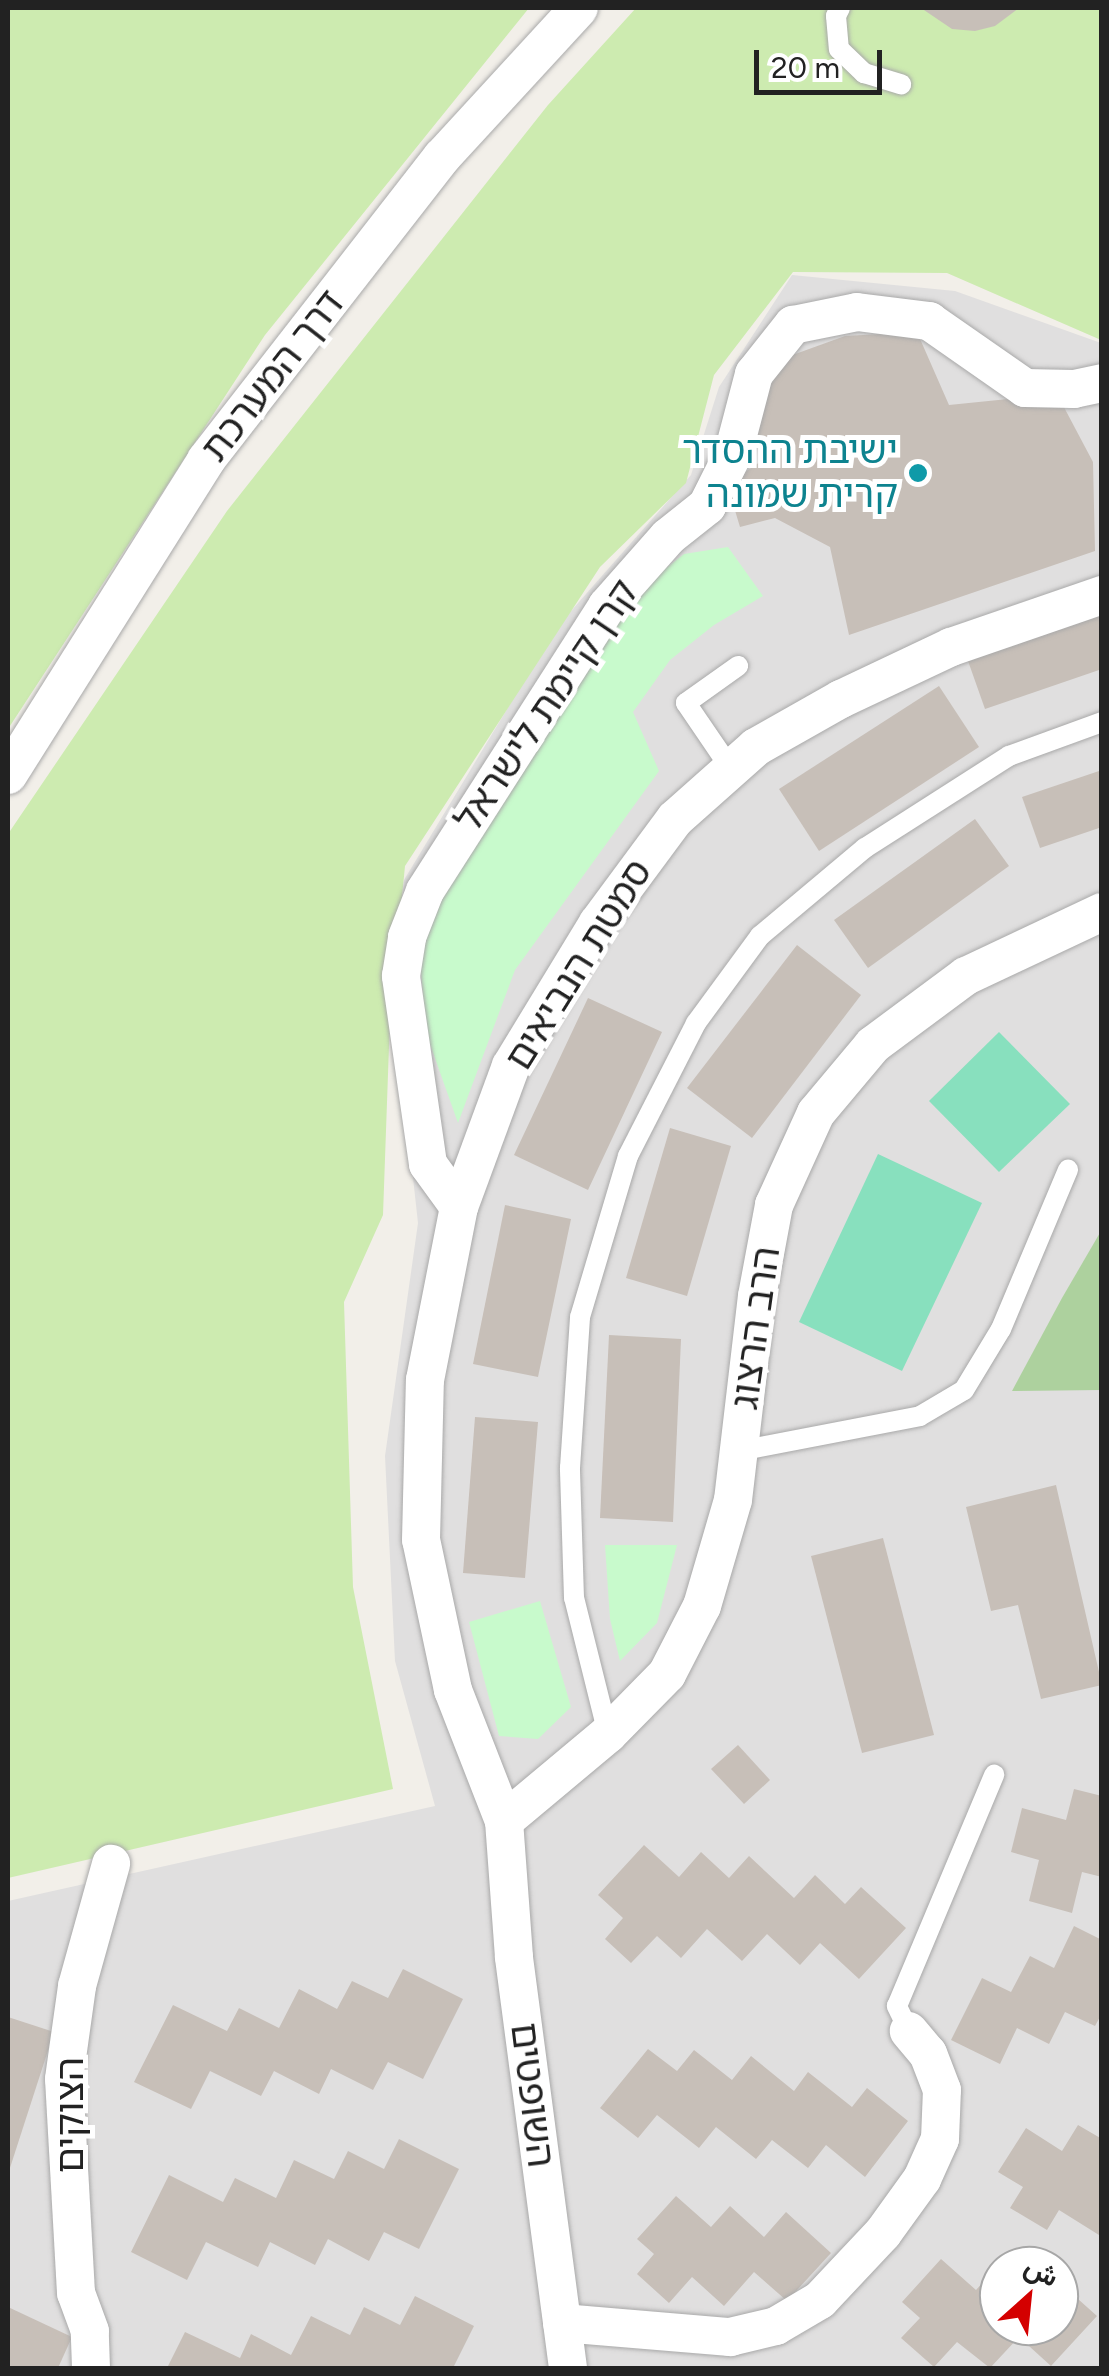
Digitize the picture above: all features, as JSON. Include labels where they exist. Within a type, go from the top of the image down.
[{"type":"street","name":"דרך המערכת","points":[[8,775],[206,460],[442,157],[579,8]]},
{"type":"street","name":"קרן קיימת לישראל","points":[[459,1207],[428,1164],[402,976],[407,936],[425,891],[606,606],[668,537],[707,506],[733,454],[754,374],[793,326],[857,312],[929,321],[1024,388],[1074,389],[1102,383]]},
{"type":"street","name":"סמטת הנביאים","points":[[504,1821],[453,1690],[421,1540],[425,1380],[459,1207],[511,1066],[598,922],[674,819],[756,747],[841,699],[951,647],[1102,595]]},
{"type":"street","name":"הרב הרצוג","points":[[504,1821],[608,1734],[667,1674],[702,1606],[733,1500],[757,1296],[774,1206],[816,1113],[874,1045],[966,976],[1102,912]]},
{"type":"street","name":"השופטים","points":[[504,1821],[514,1957],[568,2368]]},
{"type":"street","name":"הצוקים","points":[[91,2368],[90,2331],[76,2294],[64,2079],[77,1986],[111,1864]]},
{"type":"street","points":[[562,2323],[730,2337],[776,2326],[820,2300],[883,2234],[922,2179],[940,2140],[942,2090],[928,2054],[909,2030]]},
{"type":"lane","points":[[840,8],[836,16],[839,49],[864,74],[901,84]]},
{"type":"lane","points":[[731,769],[686,702],[738,666]]},
{"type":"lane","points":[[608,1734],[574,1598],[570,1468],[580,1317],[628,1156],[696,1023],[760,936],[866,848],[1009,756],[1102,722]]},
{"type":"lane","points":[[738,1451],[920,1416],[964,1390],[1001,1329],[1068,1170]]},
{"type":"lane","points":[[909,2030],[897,2006],[994,1775]]},
{"type":"shaded area","points":[[792,275],[955,291],[1101,343],[1101,2368],[8,2368],[8,1901],[435,1806],[395,1661],[385,1456],[418,1223],[392,987],[404,880],[556,628],[691,475],[719,387]]},
{"type":"green space","points":[[8,8],[529,8],[265,335],[8,729]]},
{"type":"green space","points":[[636,8],[1101,8],[1101,340],[947,273],[793,272],[714,375],[686,483],[600,567],[405,866],[390,1018],[383,1215],[344,1302],[353,1587],[393,1789],[8,1878],[8,834],[227,511],[548,105]]},
{"type":"green space","points":[[728,547],[763,596],[714,625],[670,660],[633,712],[659,771],[515,970],[458,1123],[426,1033],[419,947],[438,897],[628,598],[684,554]]},
{"type":"green space","points":[[999,1032],[1070,1104],[999,1172],[929,1101]]},
{"type":"green space","points":[[878,1154],[982,1203],[902,1371],[799,1322]]},
{"type":"green space","points":[[1101,1231],[1101,1390],[1012,1391],[1062,1298]]},
{"type":"green space","points":[[605,1545],[677,1545],[657,1623],[620,1661],[610,1619]]},
{"type":"green space","points":[[540,1601],[571,1707],[538,1739],[499,1736],[469,1622]]},
{"type":"building","points":[[921,8],[1019,8],[995,26],[975,31],[952,29]]},
{"type":"building","name":"ישיבת ההסדר קרית שמונה","points":[[917,332],[949,405],[1057,394],[1093,462],[1095,551],[849,635],[830,547],[775,518],[740,527],[727,484],[760,462],[755,394],[787,357],[845,336]]},
{"type":"building","points":[[1102,615],[1102,669],[985,709],[968,661]]},
{"type":"building","points":[[939,686],[979,747],[819,851],[779,789]]},
{"type":"building","points":[[1102,770],[1102,827],[1040,848],[1022,797]]},
{"type":"building","points":[[975,819],[1009,866],[868,968],[834,920]]},
{"type":"building","points":[[797,945],[861,995],[752,1138],[687,1088]]},
{"type":"building","points":[[588,998],[662,1032],[588,1190],[514,1155]]},
{"type":"building","points":[[670,1128],[731,1146],[687,1296],[626,1278]]},
{"type":"building","points":[[505,1205],[571,1219],[538,1377],[473,1364]]},
{"type":"building","points":[[609,1335],[681,1339],[673,1522],[600,1518]]},
{"type":"building","points":[[475,1417],[538,1422],[525,1578],[463,1573]]},
{"type":"building","points":[[1056,1485],[1102,1685],[1041,1699],[1018,1605],[991,1611],[966,1507]]},
{"type":"building","points":[[883,1538],[934,1735],[862,1753],[811,1556]]},
{"type":"building","points":[[738,1745],[770,1780],[744,1804],[711,1769]]},
{"type":"building","points":[[1074,1789],[1102,1796],[1102,1877],[1082,1872],[1072,1913],[1029,1901],[1039,1860],[1011,1852],[1022,1808],[1066,1820]]},
{"type":"building","points":[[644,1845],[679,1877],[701,1852],[729,1878],[749,1856],[794,1898],[815,1875],[845,1904],[861,1887],[906,1928],[859,1979],[820,1943],[800,1965],[767,1934],[742,1961],[707,1929],[681,1958],[657,1936],[631,1963],[605,1939],[623,1918],[598,1895]]},
{"type":"building","points":[[1074,1926],[1102,1940],[1102,2013],[1095,2026],[1065,2012],[1049,2044],[1017,2028],[1000,2064],[951,2040],[982,1978],[1011,1992],[1030,1956],[1054,1968]]},
{"type":"building","points":[[403,1969],[463,1999],[423,2079],[388,2062],[373,2090],[331,2069],[319,2094],[274,2071],[261,2096],[210,2071],[191,2109],[134,2082],[173,2005],[227,2031],[239,2008],[279,2028],[299,1989],[337,2009],[352,1981],[388,1998]]},
{"type":"building","points":[[8,2017],[54,2032],[8,2174]]},
{"type":"building","points":[[648,2049],[677,2071],[694,2050],[732,2080],[751,2056],[794,2091],[808,2072],[852,2107],[867,2088],[908,2121],[865,2177],[826,2145],[808,2168],[772,2140],[756,2159],[716,2127],[699,2148],[657,2115],[638,2138],[600,2108]]},
{"type":"building","points":[[1078,2125],[1102,2139],[1099,2235],[1059,2210],[1047,2230],[1010,2208],[1023,2187],[998,2172],[1026,2128],[1062,2151]]},
{"type":"building","points":[[399,2139],[459,2169],[419,2249],[384,2232],[369,2261],[328,2239],[315,2265],[270,2242],[258,2267],[206,2242],[187,2280],[131,2252],[169,2175],[223,2202],[235,2178],[276,2198],[294,2160],[334,2179],[348,2151],[384,2169]]},
{"type":"building","points":[[676,2196],[711,2227],[730,2206],[764,2237],[786,2212],[831,2253],[787,2301],[754,2272],[724,2306],[692,2277],[669,2303],[637,2274],[654,2254],[637,2239]]},
{"type":"building","points":[[941,2259],[976,2290],[979,2287],[979,2346],[1011,2346],[990,2368],[957,2342],[934,2367],[901,2338],[920,2318],[902,2302]]},
{"type":"building","points":[[415,2296],[474,2326],[453,2368],[167,2368],[185,2332],[240,2358],[251,2334],[291,2355],[311,2316],[350,2335],[364,2307],[400,2325]]},
{"type":"building","points":[[1079,2300],[1097,2316],[1079,2336]]},
{"type":"building","points":[[8,2307],[72,2337],[58,2368],[8,2368]]},
{"type":"building","points":[[1029,2346],[1069,2346],[1051,2366]]},
{"type":"place","name":"ישיבת ההסדר קרית שמונה","points":[[918,473]]}]
